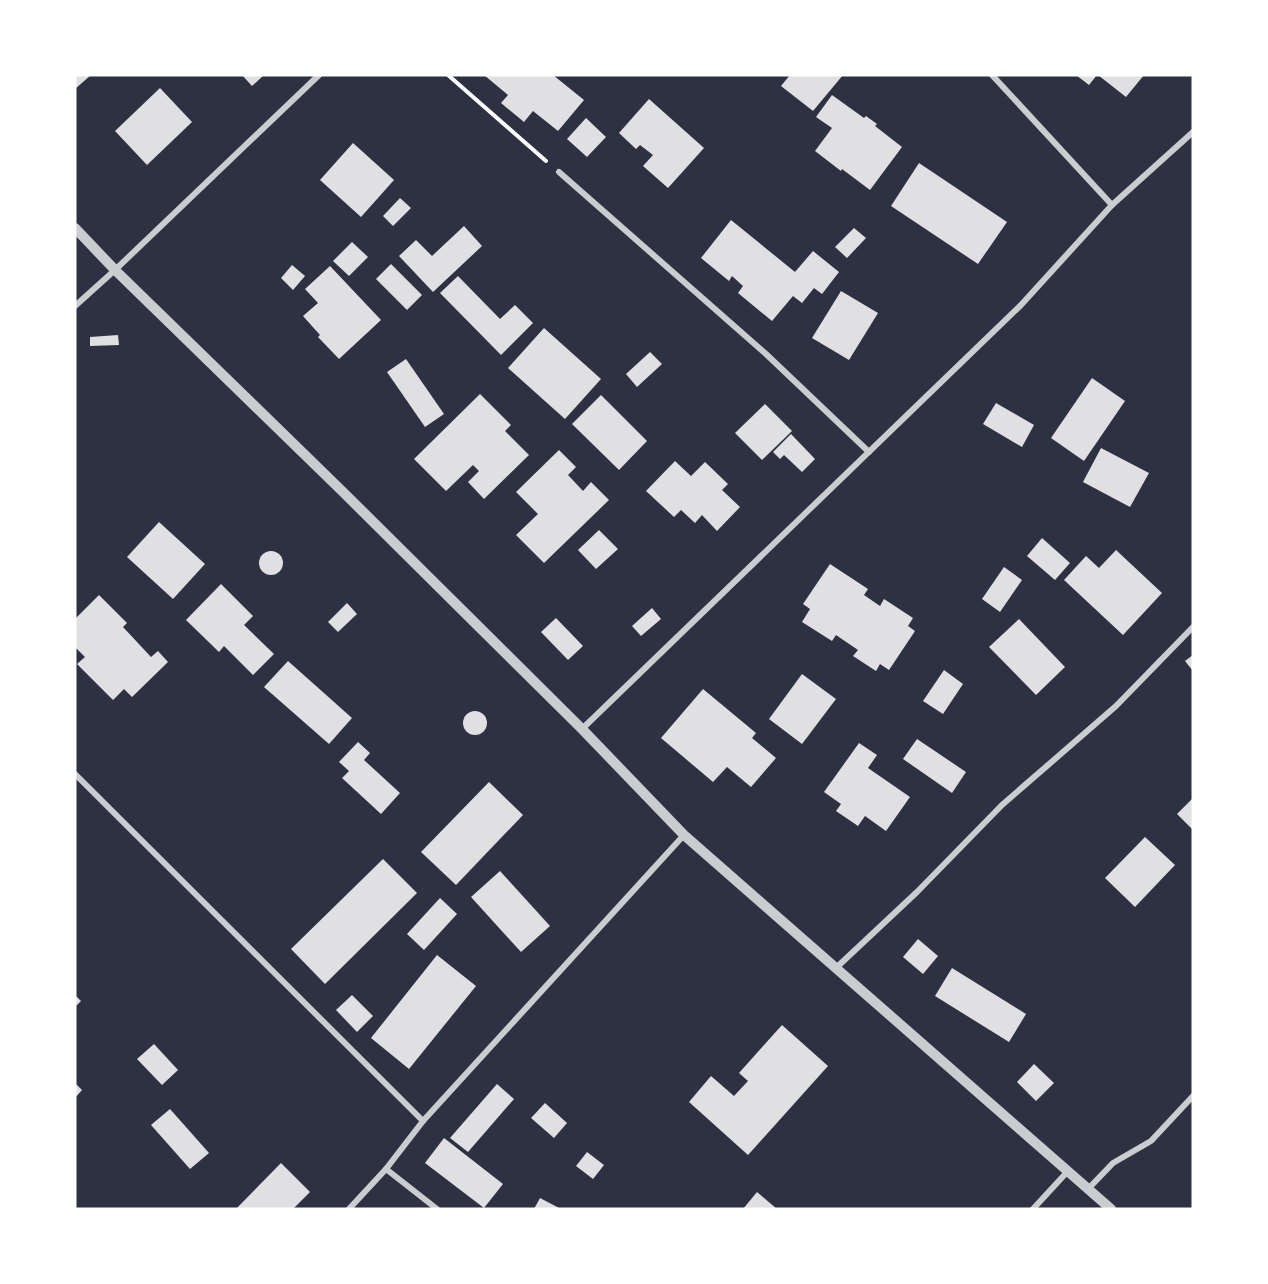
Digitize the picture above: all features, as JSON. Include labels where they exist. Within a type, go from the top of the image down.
[{"type":"street","points":[[75,306],[319,75]]},
{"type":"street","points":[[992,75],[1112,205]]},
{"type":"street","points":[[582,729],[1021,305],[1112,205],[1193,132]]},
{"type":"street","points":[[559,172],[766,354],[869,452]]},
{"type":"street","points":[[75,228],[582,729],[684,835],[1111,1209]]},
{"type":"street","points":[[837,967],[917,892],[1002,805],[1116,706],[1193,627]]},
{"type":"street","points":[[75,774],[423,1121]]},
{"type":"street","points":[[349,1209],[386,1169],[423,1121],[684,835]]},
{"type":"street","points":[[1089,1188],[1113,1163],[1151,1141],[1193,1096]]},
{"type":"street","points":[[386,1169],[437,1209]]},
{"type":"street","points":[[1034,1209],[1068,1170]]},
{"type":"path","points":[[448,75],[559,172]]},
{"type":"building","points":[[75,75],[91,75],[75,89]]},
{"type":"building","points":[[242,75],[264,75],[252,86]]},
{"type":"building","points":[[484,75],[553,75],[584,100],[558,131],[533,111],[524,122],[501,103],[508,95]]},
{"type":"building","points":[[790,75],[843,75],[813,111],[781,86]]},
{"type":"building","points":[[1076,75],[1097,75],[1089,85]]},
{"type":"building","points":[[1098,75],[1144,75],[1126,97]]},
{"type":"building","points":[[160,88],[192,122],[147,165],[115,131]]},
{"type":"building","points":[[832,95],[864,118],[866,116],[877,124],[875,126],[902,147],[870,190],[815,151],[832,128],[816,117]]},
{"type":"building","points":[[649,99],[704,148],[668,188],[643,166],[653,155],[640,145],[636,149],[619,133]]},
{"type":"building","points":[[586,118],[606,137],[587,157],[567,139]]},
{"type":"building","points":[[353,143],[394,180],[361,217],[320,180]]},
{"type":"building","points":[[919,163],[1007,222],[978,264],[891,206]]},
{"type":"building","points":[[400,198],[411,208],[393,226],[383,216]]},
{"type":"building","points":[[731,220],[795,272],[813,251],[839,272],[822,294],[814,288],[802,303],[793,296],[772,321],[738,293],[743,286],[732,276],[729,281],[701,258]]},
{"type":"building","points":[[464,226],[482,246],[433,292],[399,256],[416,240],[432,256]]},
{"type":"building","points":[[854,228],[866,238],[847,258],[835,247]]},
{"type":"building","points":[[352,242],[368,257],[349,276],[333,261]]},
{"type":"building","points":[[391,264],[422,295],[407,310],[376,279]]},
{"type":"building","points":[[292,265],[305,276],[293,290],[281,278]]},
{"type":"building","points":[[330,266],[381,320],[339,359],[318,337],[320,335],[303,316],[318,303],[305,289]]},
{"type":"building","points":[[458,276],[500,319],[515,305],[533,323],[501,355],[440,293]]},
{"type":"building","points":[[841,291],[878,313],[849,360],[812,338]]},
{"type":"building","points":[[544,328],[601,379],[565,419],[508,368]]},
{"type":"building","points":[[118,335],[119,345],[90,346],[90,337]]},
{"type":"building","points":[[650,352],[662,364],[637,387],[626,374]]},
{"type":"building","points":[[406,359],[444,414],[425,427],[387,372]]},
{"type":"building","points":[[1092,378],[1125,401],[1084,461],[1051,438]]},
{"type":"building","points":[[480,394],[511,425],[505,431],[529,455],[484,499],[468,482],[479,471],[473,465],[446,491],[414,459]]},
{"type":"building","points":[[601,395],[647,441],[619,470],[572,424]]},
{"type":"building","points":[[996,403],[1034,425],[1022,447],[983,424]]},
{"type":"building","points":[[765,404],[792,431],[762,460],[735,433]]},
{"type":"building","points":[[791,434],[815,459],[802,472],[784,455],[780,459],[773,452]]},
{"type":"building","points":[[1101,448],[1149,473],[1130,507],[1083,482]]},
{"type":"building","points":[[559,450],[576,467],[568,475],[583,491],[591,482],[609,500],[544,563],[516,535],[538,514],[516,492]]},
{"type":"building","points":[[675,461],[691,476],[705,462],[728,484],[722,490],[740,507],[717,531],[702,515],[695,523],[681,510],[674,517],[646,491]]},
{"type":"building","points":[[159,522],[205,564],[173,599],[127,557]]},
{"type":"building","points":[[599,530],[618,549],[596,569],[578,550]]},
{"type":"building","points":[[1042,538],[1070,563],[1055,580],[1027,556]]},
{"type":"building","points":[[1116,550],[1162,593],[1123,635],[1064,580],[1086,556],[1099,568]]},
{"type":"building","points":[[271,551],[280,554],[283,563],[280,572],[271,575],[262,572],[259,563],[262,554]]},
{"type":"building","points":[[830,564],[868,589],[864,595],[880,606],[884,599],[913,618],[908,626],[915,631],[889,670],[880,664],[876,671],[853,656],[858,650],[836,635],[832,641],[802,622],[810,609],[803,604]]},
{"type":"building","points":[[1004,567],[1022,580],[1000,612],[982,599]]},
{"type":"building","points":[[221,584],[253,616],[244,625],[274,654],[253,675],[224,646],[219,652],[186,620]]},
{"type":"building","points":[[99,595],[127,623],[123,627],[151,657],[158,651],[168,662],[132,697],[124,689],[113,700],[77,664],[85,657],[75,647],[75,619]]},
{"type":"building","points":[[347,603],[357,614],[338,632],[328,622]]},
{"type":"building","points":[[652,608],[661,619],[641,636],[632,626]]},
{"type":"building","points":[[556,618],[583,646],[568,660],[541,632]]},
{"type":"building","points":[[1019,619],[1065,667],[1036,695],[989,647]]},
{"type":"building","points":[[1193,655],[1193,671],[1185,661]]},
{"type":"building","points":[[288,661],[352,718],[329,744],[264,687]]},
{"type":"building","points":[[944,670],[963,684],[943,714],[923,701]]},
{"type":"building","points":[[802,674],[836,699],[802,744],[769,719]]},
{"type":"building","points":[[703,689],[756,733],[752,738],[776,758],[751,787],[727,767],[713,782],[661,738]]},
{"type":"building","points":[[475,711],[484,714],[487,723],[484,732],[475,735],[466,732],[463,723],[466,714]]},
{"type":"building","points":[[917,739],[966,772],[952,793],[903,759]]},
{"type":"building","points":[[358,742],[370,753],[364,760],[400,793],[381,814],[342,778],[349,771],[339,762]]},
{"type":"building","points":[[859,743],[877,755],[868,768],[910,797],[886,831],[865,816],[858,826],[836,811],[841,804],[824,792]]},
{"type":"building","points":[[489,782],[523,815],[456,885],[421,852]]},
{"type":"building","points":[[1193,798],[1193,830],[1177,814]]},
{"type":"building","points":[[1145,837],[1175,865],[1135,907],[1105,878]]},
{"type":"building","points":[[383,859],[417,893],[325,984],[291,949]]},
{"type":"building","points":[[500,871],[550,926],[521,952],[471,897]]},
{"type":"building","points":[[440,898],[457,914],[424,950],[407,934]]},
{"type":"building","points":[[918,939],[938,956],[923,974],[903,957]]},
{"type":"building","points":[[437,955],[476,986],[409,1069],[371,1038]]},
{"type":"building","points":[[952,968],[1026,1014],[1009,1042],[935,996]]},
{"type":"building","points":[[75,995],[81,1001],[75,1007]]},
{"type":"building","points":[[352,995],[373,1016],[357,1032],[336,1010]]},
{"type":"building","points":[[782,1025],[828,1066],[748,1155],[689,1102],[711,1076],[734,1096],[748,1081],[739,1073]]},
{"type":"building","points":[[154,1044],[178,1070],[162,1085],[137,1059]]},
{"type":"building","points":[[1034,1064],[1054,1083],[1036,1101],[1017,1082]]},
{"type":"building","points":[[75,1083],[82,1090],[75,1098]]},
{"type":"building","points":[[497,1084],[514,1099],[468,1152],[450,1138]]},
{"type":"building","points":[[545,1103],[567,1123],[554,1138],[531,1118]]},
{"type":"building","points":[[170,1109],[209,1153],[190,1169],[151,1125]]},
{"type":"building","points":[[444,1138],[503,1184],[484,1208],[425,1163]]},
{"type":"building","points":[[587,1152],[604,1165],[593,1179],[576,1166]]},
{"type":"building","points":[[281,1163],[310,1192],[293,1209],[236,1209]]},
{"type":"building","points":[[757,1192],[777,1209],[743,1209]]},
{"type":"building","points":[[540,1198],[561,1209],[534,1209]]}]
